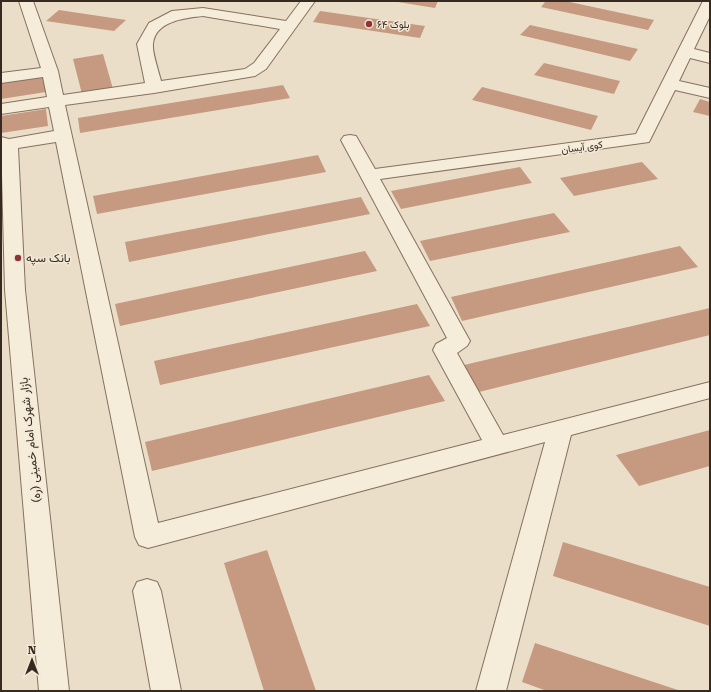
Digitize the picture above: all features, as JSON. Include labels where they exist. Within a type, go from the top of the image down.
[{"type":"street","points":[[26,1],[50,71],[57,101],[148,537],[710,390]]},
{"type":"street","points":[[1,109],[249,73],[260,66],[308,1]]},
{"type":"street","name":"کوی آیسان","points":[[369,175],[644,138],[686,52],[706,21],[710,2]]},
{"type":"street","points":[[154,88],[144,44],[154,26],[177,14],[203,12],[290,26]]},
{"type":"street","points":[[686,52],[710,58]]},
{"type":"street","points":[[1,78],[50,71]]},
{"type":"street","points":[[670,84],[710,93]]},
{"type":"street","points":[[5,143],[64,135]]},
{"type":"street","points":[[350,140],[459,341],[444,350],[497,446]]},
{"type":"street","name":"بازار شهرک امام خمینی (ره)","points":[[5,143],[8,292],[54,691]]},
{"type":"street","points":[[491,691],[561,429]]},
{"type":"street","points":[[147,591],[166,691]]},
{"type":"building","points":[[392,1],[438,1],[435,8]]},
{"type":"building","points":[[546,1],[565,1],[654,20],[648,30],[541,7]]},
{"type":"building","points":[[59,10],[126,20],[114,31],[46,21]]},
{"type":"building","name":"بلوک ۶۴","points":[[320,11],[425,26],[420,38],[313,22]]},
{"type":"building","points":[[530,25],[638,49],[630,61],[520,35]]},
{"type":"building","points":[[103,54],[113,89],[82,94],[73,59]]},
{"type":"building","points":[[544,63],[620,81],[614,94],[534,75]]},
{"type":"building","points":[[44,77],[46,92],[1,99],[1,83]]},
{"type":"building","points":[[283,85],[290,98],[80,133],[78,118]]},
{"type":"building","points":[[482,87],[598,116],[591,130],[472,100]]},
{"type":"building","points":[[700,99],[710,102],[710,116],[693,112]]},
{"type":"building","points":[[46,109],[48,126],[1,133],[1,116]]},
{"type":"building","points":[[318,155],[326,172],[97,214],[93,196]]},
{"type":"building","points":[[642,162],[658,179],[574,196],[560,178]]},
{"type":"building","points":[[520,167],[532,183],[401,209],[391,191]]},
{"type":"building","points":[[361,197],[370,214],[129,262],[125,242]]},
{"type":"building","points":[[554,213],[570,232],[430,261],[420,241]]},
{"type":"building","points":[[680,246],[698,267],[462,321],[451,297]]},
{"type":"building","points":[[365,251],[377,271],[120,326],[115,304]]},
{"type":"building","points":[[417,304],[430,326],[160,385],[154,361]]},
{"type":"building","points":[[710,308],[710,335],[479,392],[464,365]]},
{"type":"building","points":[[429,375],[445,401],[152,471],[145,442]]},
{"type":"building","points":[[710,430],[710,466],[639,486],[616,455]]},
{"type":"building","points":[[563,542],[710,587],[710,626],[553,576]]},
{"type":"building","points":[[267,550],[316,691],[264,691],[224,563]]},
{"type":"building","points":[[535,643],[681,691],[547,691],[522,682]]},
{"type":"place","name":"بلوک ۶۴","points":[[369,24]]},
{"type":"place","name":"بانک سپه","points":[[18,258]]}]
